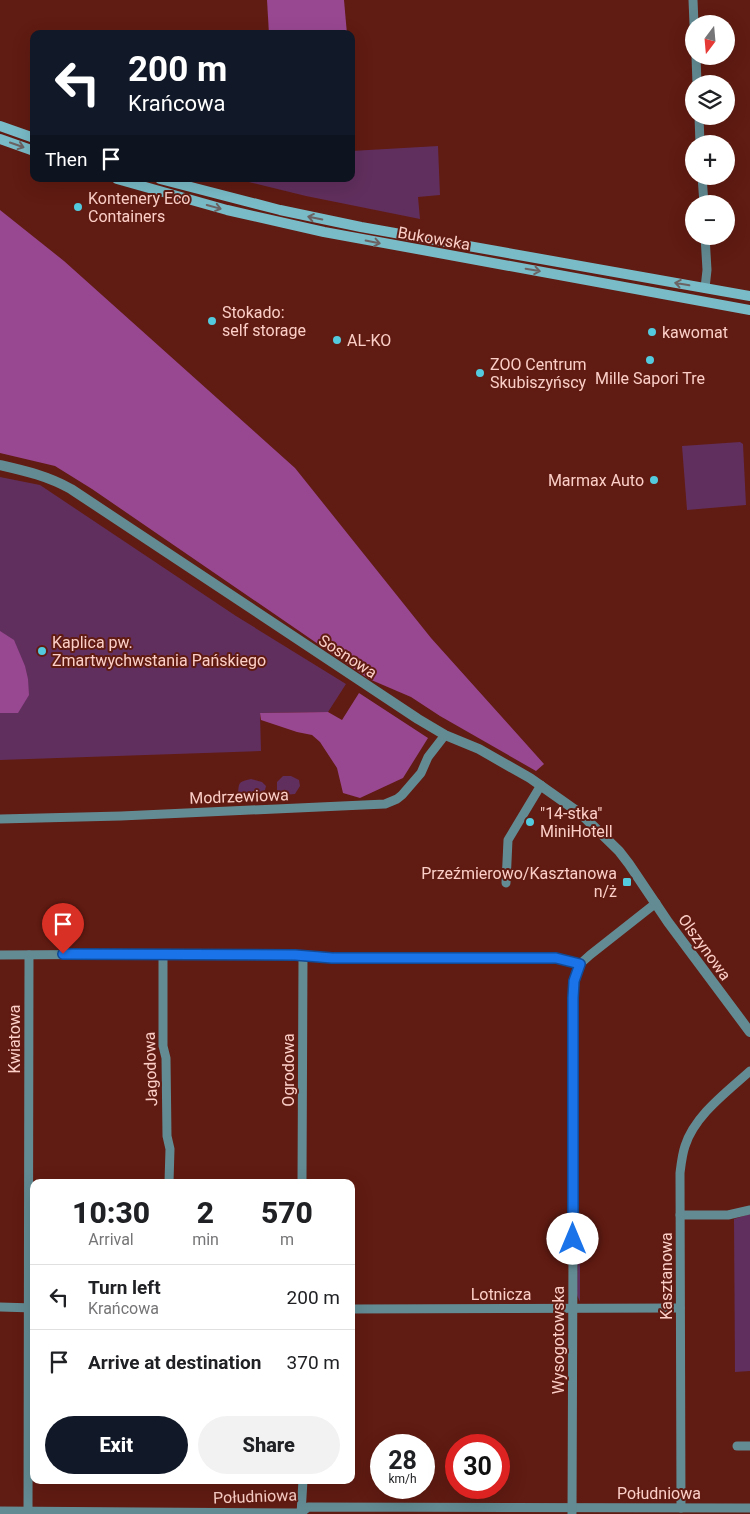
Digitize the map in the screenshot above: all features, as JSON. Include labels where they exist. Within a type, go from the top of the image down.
[{"type":"main road","points":[[0,126],[30,137]]},
{"type":"main road","points":[[0,139],[30,150]]},
{"type":"main road","name":"Bukowska","points":[[128,182],[227,210],[324,232],[750,310]]},
{"type":"main road","name":"Bukowska","points":[[171,182],[263,206],[353,226],[750,296]]},
{"type":"street","points":[[693,0],[694,15]]},
{"type":"street","points":[[705,288],[706,245]]},
{"type":"street","name":"Sosnowa","points":[[0,466],[31,472],[53,479],[71,489],[306,646],[445,735],[480,750],[541,785],[581,814],[619,852],[656,902]]},
{"type":"street","name":"Modrzewiowa","points":[[0,819],[227,812],[385,804],[402,795],[420,774],[428,756],[445,735]]},
{"type":"street","points":[[506,882],[508,840],[541,785]]},
{"type":"street","points":[[0,955],[163,954],[295,955],[332,958],[556,958],[580,964],[656,902]]},
{"type":"street","name":"Olszynowa","points":[[656,902],[668,922],[750,1032]]},
{"type":"street","name":"Jagodowa","points":[[163,954],[163,1046],[166,1058],[167,1136],[170,1149],[169,1179]]},
{"type":"street","name":"Kwiatowa","points":[[28,955],[30,1190]]},
{"type":"street","name":"Ogrodowa","points":[[302,1179],[303,957]]},
{"type":"street","name":"Wysogotowska","points":[[572,1511],[573,998],[574,981],[580,964]]},
{"type":"street","name":"Kasztanowa","points":[[681,1508],[680,1173],[685,1146],[697,1123],[706,1112],[750,1071]]},
{"type":"street","points":[[680,1215],[728,1216],[750,1210]]},
{"type":"street","points":[[0,1307],[30,1308]]},
{"type":"street","name":"Lotnicza","points":[[355,1309],[680,1308]]},
{"type":"street","name":"Kwiatowa","points":[[28,1512],[30,1376]]},
{"type":"street","points":[[738,1446],[750,1446]]},
{"type":"street","points":[[301,1513],[302,1484]]},
{"type":"street","name":"Południowa","points":[[0,1510],[28,1512],[301,1513],[308,1507],[313,1506],[572,1511],[750,1508]]},
{"type":"shaded area","points":[[267,0],[344,0],[347,30],[269,30]]},
{"type":"shaded area","points":[[438,146],[440,195],[418,197],[420,219],[306,196],[248,182],[355,182],[355,151]]},
{"type":"shaded area","points":[[0,210],[64,261],[295,468],[431,638],[544,764],[536,771],[440,716],[411,697],[369,679],[92,489],[55,466],[0,453]]},
{"type":"shaded area","points":[[740,442],[743,444],[746,505],[687,510],[682,446]]},
{"type":"shaded area","points":[[0,477],[40,485],[236,616],[346,684],[328,712],[260,713],[261,751],[0,760]]},
{"type":"shaded area","points":[[0,631],[14,640],[25,666],[28,679],[29,695],[18,713],[0,713]]},
{"type":"shaded area","points":[[359,693],[428,738],[403,778],[360,798],[343,793],[337,768],[320,742],[312,735],[261,720],[260,713],[328,712],[342,720]]},
{"type":"shaded area","points":[[283,776],[291,776],[299,780],[300,786],[295,794],[283,795],[277,790],[277,782]]},
{"type":"shaded area","points":[[251,779],[262,782],[266,786],[265,790],[253,796],[238,795],[240,783]]},
{"type":"shaded area","points":[[750,1214],[750,1371],[735,1372],[734,1219]]},
{"type":"shaded area","points":[[578,1235],[580,1235],[578,1251],[580,1302],[577,1295]]},
{"type":"place","name":"Kontenery Eco Containers","points":[[78,207]]},
{"type":"place","name":"Stokado: self storage","points":[[212,321]]},
{"type":"place","name":"kawomat","points":[[652,332]]},
{"type":"place","name":"AL-KO","points":[[337,340]]},
{"type":"place","name":"Mille Sapori Tre","points":[[650,360]]},
{"type":"place","name":"ZOO Centrum Skubiszyńscy","points":[[480,373]]},
{"type":"place","name":"Marmax Auto","points":[[654,480]]},
{"type":"place","name":"Kaplica pw. Zmartwychwstania Pańskiego","points":[[42,651]]},
{"type":"place","name":"\"14-stka\" MiniHotell","points":[[530,822]]},
{"type":"place","name":"Przeźmierowo/Kasztanowa n/ż","points":[[627,882]]},
{"type":"route","points":[[63,954],[295,955],[332,958],[556,958],[580,964],[574,981],[573,998],[573,1239]]}]
